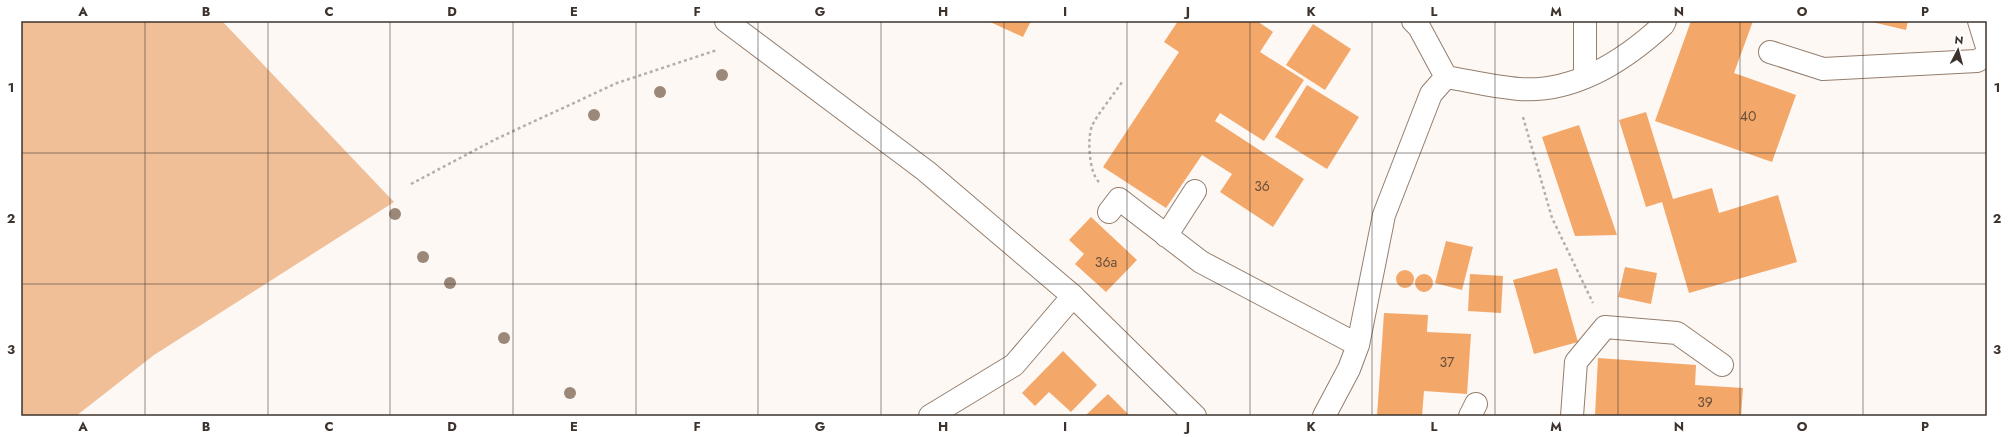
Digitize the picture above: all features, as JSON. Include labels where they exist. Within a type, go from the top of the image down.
[{"type":"street","points":[[726,21],[926,171],[1073,296],[1195,416]]},
{"type":"street","points":[[1413,21],[1419,27],[1446,77]]},
{"type":"street","points":[[1584,21],[1585,71],[1587,76]]},
{"type":"street","points":[[1446,77],[1519,89],[1554,88],[1580,80],[1639,47],[1663,25],[1665,21]]},
{"type":"street","points":[[1980,21],[1987,46]]},
{"type":"street","points":[[1770,52],[1824,69],[1977,61],[1987,55]]},
{"type":"street","points":[[1324,416],[1349,369],[1358,345],[1384,215],[1431,94],[1446,77]]},
{"type":"street","points":[[1166,236],[1196,191]]},
{"type":"street","points":[[1114,206],[1166,236],[1201,262],[1358,345]]},
{"type":"street","points":[[930,416],[1014,365],[1073,296]]},
{"type":"street","points":[[1572,416],[1576,362],[1605,327],[1677,333],[1722,365]]},
{"type":"path","points":[[411,184],[496,140],[618,83],[750,38]]},
{"type":"path","points":[[1114,206],[1094,177],[1090,152],[1092,126],[1122,82]]},
{"type":"path","points":[[1519,89],[1520,108],[1552,218],[1605,327]]},
{"type":"shaded area","points":[[21,21],[222,21],[394,202],[154,355],[76,416],[21,416]]},
{"type":"building","points":[[988,21],[1031,21],[1023,37]]},
{"type":"building","points":[[1178,21],[1257,21],[1273,32],[1260,52],[1304,80],[1264,141],[1220,113],[1215,121],[1304,179],[1273,227],[1220,192],[1232,174],[1202,155],[1166,208],[1103,167],[1179,52],[1164,42]]},
{"type":"building","points":[[1691,21],[1753,21],[1734,73],[1796,95],[1772,162],[1655,121]]},
{"type":"building","points":[[1868,21],[1908,21],[1906,30]]},
{"type":"building","points":[[1313,24],[1351,49],[1325,90],[1286,65]]},
{"type":"building","points":[[1307,85],[1359,117],[1327,169],[1275,137]]},
{"type":"building","points":[[1646,112],[1673,199],[1712,188],[1719,213],[1778,195],[1797,262],[1689,293],[1662,202],[1646,207],[1619,120]]},
{"type":"building","points":[[1579,125],[1617,235],[1575,236],[1542,137]]},
{"type":"building","points":[[1091,217],[1137,260],[1106,292],[1075,264],[1084,254],[1069,240]]},
{"type":"building","points":[[1446,241],[1473,247],[1462,290],[1435,283]]},
{"type":"building","points":[[1625,267],[1657,273],[1651,304],[1618,297]]},
{"type":"building","points":[[1557,268],[1578,342],[1534,354],[1513,280]]},
{"type":"building","points":[[1405,270],[1411,273],[1414,279],[1411,285],[1405,288],[1399,285],[1396,279],[1399,273]]},
{"type":"building","points":[[1424,274],[1430,277],[1433,283],[1430,289],[1424,292],[1418,289],[1415,283],[1418,277]]},
{"type":"building","points":[[1470,274],[1503,276],[1501,313],[1468,311]]},
{"type":"building","points":[[1384,313],[1428,315],[1427,332],[1471,334],[1467,394],[1424,391],[1422,416],[1377,416]]},
{"type":"building","points":[[1063,351],[1097,385],[1071,412],[1049,392],[1035,406],[1022,393]]},
{"type":"building","points":[[1598,358],[1696,365],[1695,385],[1743,388],[1741,416],[1595,416]]},
{"type":"building","points":[[1108,394],[1130,416],[1085,416]]}]
